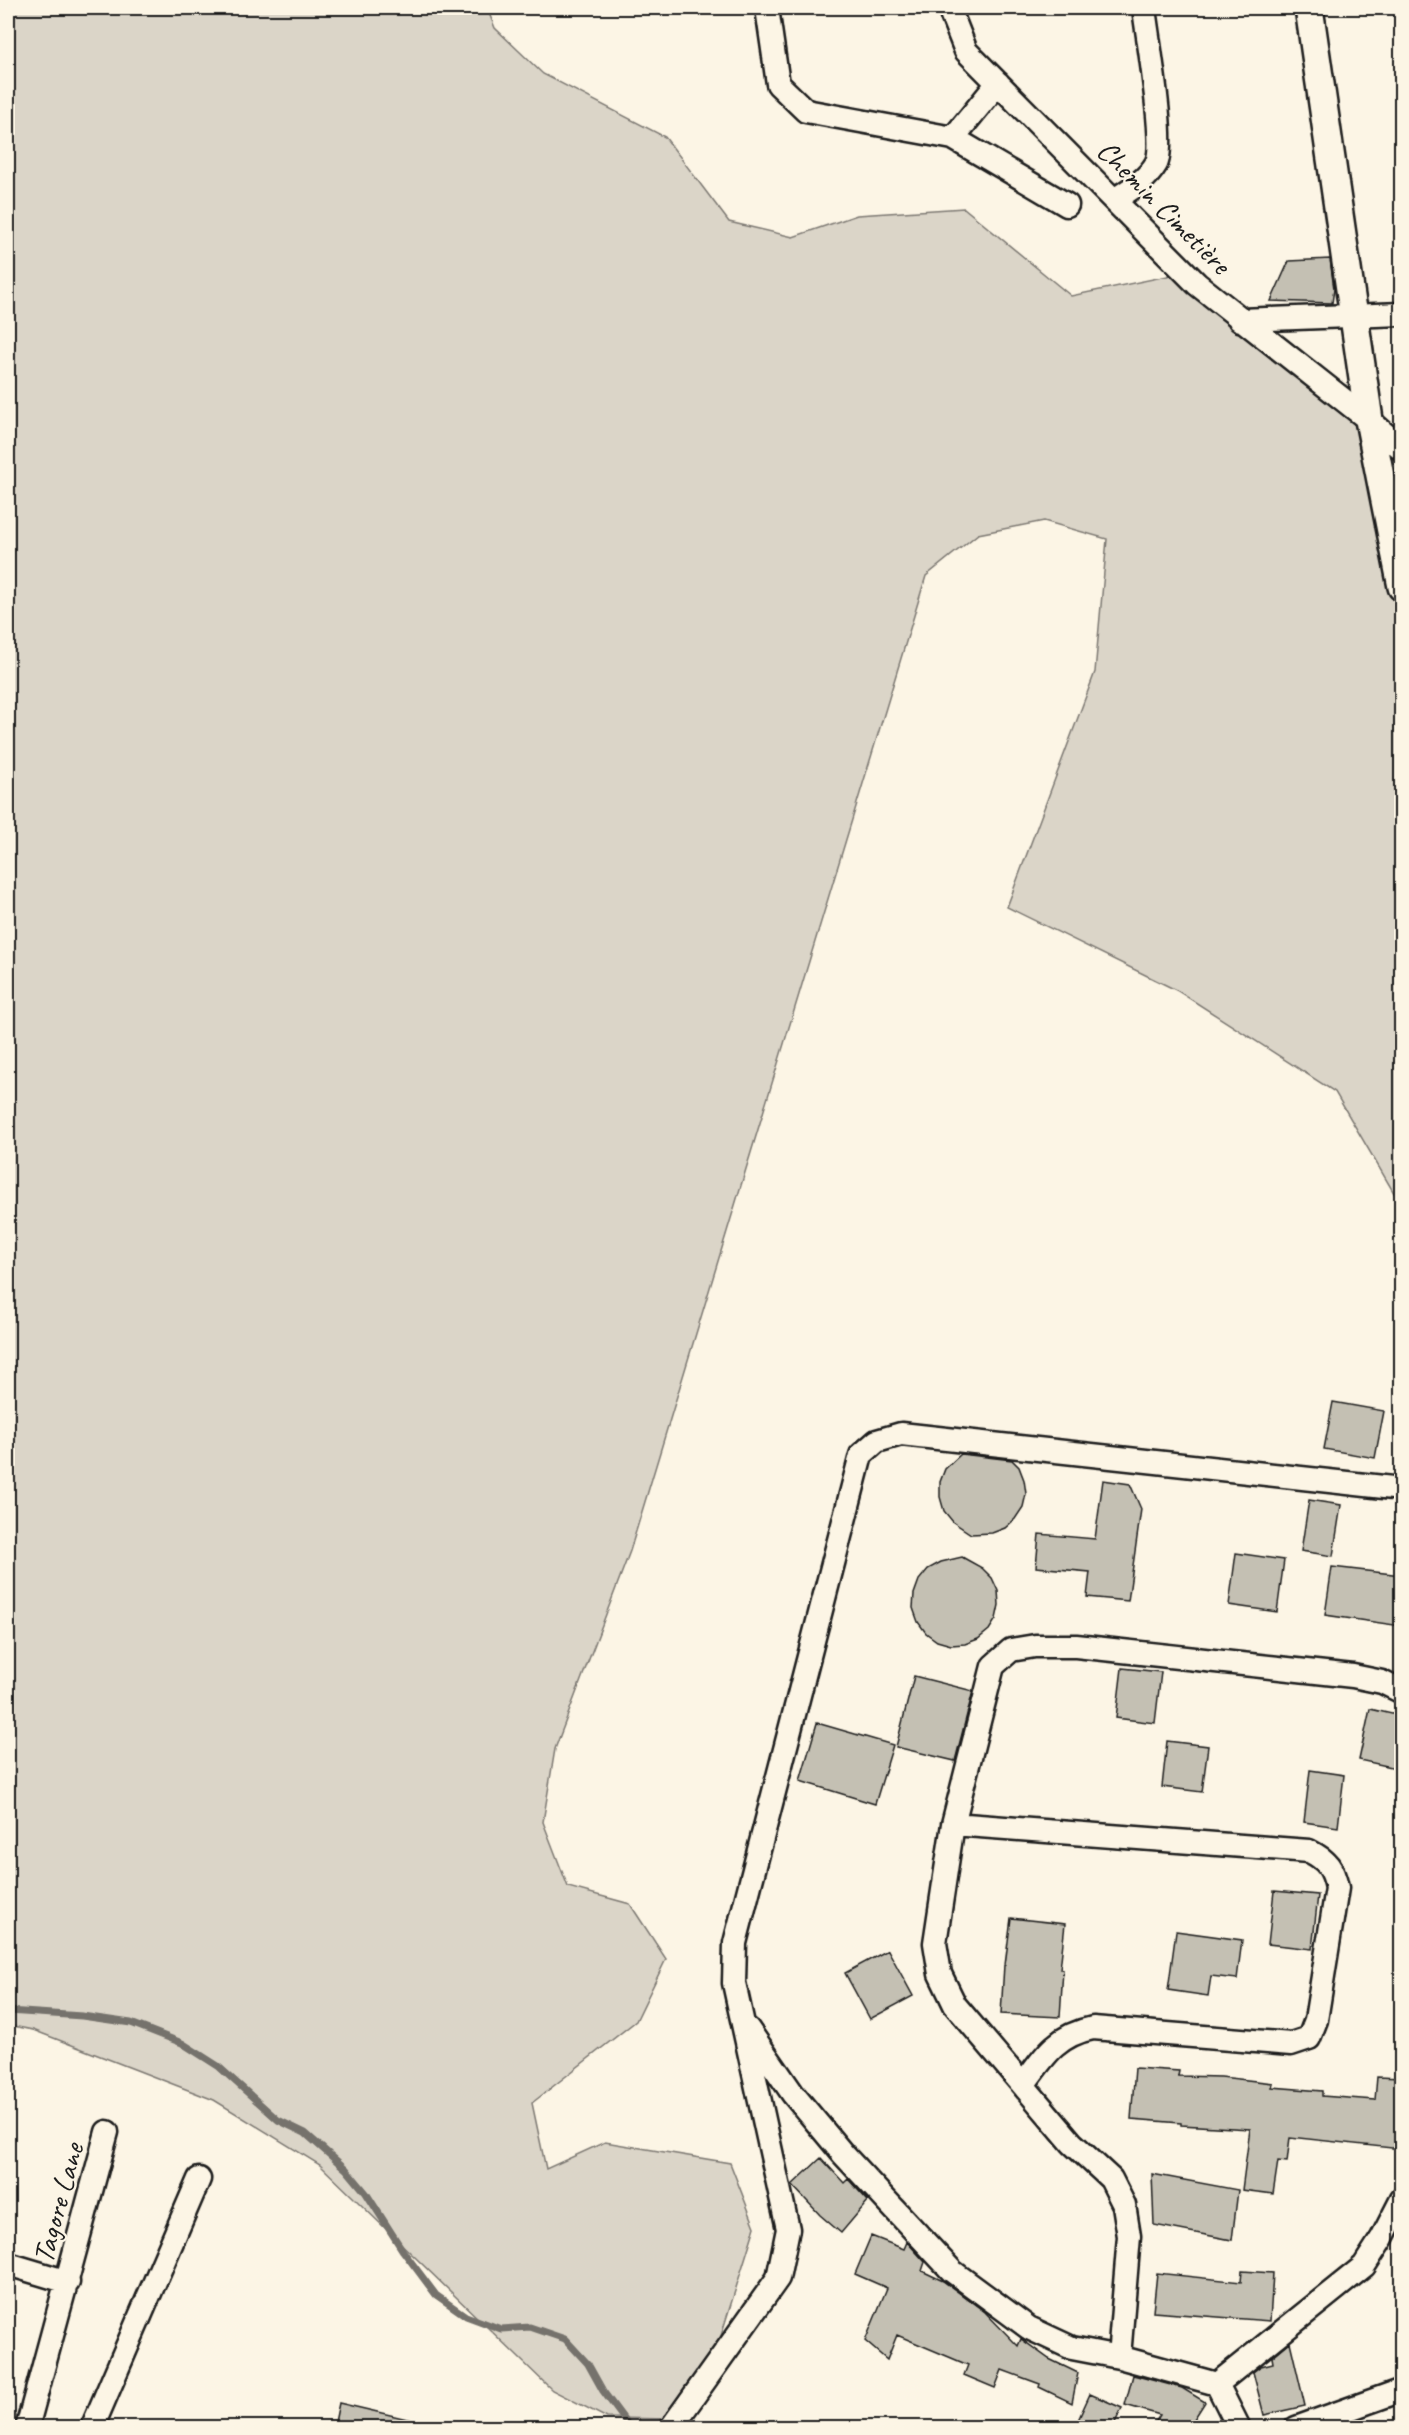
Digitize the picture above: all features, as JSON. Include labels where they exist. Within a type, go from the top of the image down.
[{"type":"street","points":[[767,8],[778,84],[806,111],[953,138],[1067,205]]},
{"type":"street","name":"Chemin Cimetière","points":[[949,8],[966,51],[1197,284],[1369,420],[1401,449]]},
{"type":"street","points":[[1114,200],[1139,184],[1157,163],[1160,134],[1144,8]]},
{"type":"street","points":[[1309,8],[1369,420],[1401,587]]},
{"type":"street","points":[[953,138],[998,83]]},
{"type":"street","points":[[1240,320],[1401,314]]},
{"type":"street","points":[[671,2427],[778,2278],[788,2229],[734,1983],[735,1943],[861,1455],[877,1441],[901,1434],[1401,1489]]},
{"type":"street","points":[[1119,2357],[1129,2236],[1124,2205],[1111,2179],[1072,2143],[955,2005],[940,1974],[935,1943],[953,1824],[993,1666],[1011,1650],[1035,1646],[1076,1646],[1353,1676],[1382,1682],[1401,1692]]},
{"type":"street","points":[[953,1824],[1309,1851],[1329,1863],[1335,1875],[1337,1888],[1318,2009],[1314,2030],[1309,2038],[1291,2044],[1092,2028],[1064,2037],[1046,2054],[1024,2084]]},
{"type":"street","points":[[743,2022],[793,2094],[843,2154],[952,2271],[1029,2328],[1072,2348],[1119,2357],[1217,2384],[1239,2427]]},
{"type":"street","name":"Tagore Lane","points":[[27,2427],[107,2132]]},
{"type":"street","points":[[92,2427],[199,2179]]},
{"type":"street","points":[[1217,2384],[1364,2266],[1382,2238],[1401,2199]]},
{"type":"street","points":[[8,2264],[68,2282]]},
{"type":"street","points":[[1296,2427],[1401,2390]]},
{"type":"shaded area","points":[[8,8],[487,8],[495,28],[543,74],[665,137],[729,222],[793,237],[857,215],[964,208],[1071,296],[1177,274],[1369,422],[1402,594],[1401,1205],[1335,1092],[1178,991],[1007,907],[1095,672],[1107,539],[1044,521],[978,534],[926,576],[630,1551],[555,1749],[543,1822],[568,1887],[630,1904],[666,1959],[636,2021],[532,2103],[546,2169],[605,2142],[730,2163],[755,2227],[715,2355],[673,2419],[607,2418],[552,2390],[320,2165],[214,2100],[33,2030],[8,2025]]},
{"type":"building","points":[[1330,259],[1334,289],[1332,303],[1271,301],[1289,261]]},
{"type":"building","points":[[1333,1402],[1384,1411],[1375,1458],[1324,1449]]},
{"type":"building","points":[[961,1454],[1012,1460],[1019,1467],[1026,1494],[1023,1507],[1005,1528],[992,1533],[971,1534],[953,1522],[944,1511],[940,1497],[940,1482],[945,1469]]},
{"type":"building","points":[[1103,1480],[1130,1484],[1141,1509],[1128,1601],[1087,1597],[1090,1572],[1036,1567],[1039,1534],[1095,1539]]},
{"type":"building","points":[[1309,1500],[1341,1505],[1333,1556],[1301,1551]]},
{"type":"building","points":[[1236,1553],[1284,1560],[1277,1612],[1229,1605]]},
{"type":"building","points":[[962,1557],[982,1568],[992,1578],[998,1591],[999,1605],[996,1619],[989,1630],[978,1639],[965,1644],[951,1645],[937,1641],[926,1633],[918,1622],[913,1608],[914,1594],[919,1580],[928,1569],[941,1562]]},
{"type":"building","points":[[1332,1567],[1401,1575],[1401,1626],[1325,1615]]},
{"type":"building","points":[[1122,1668],[1161,1672],[1155,1723],[1116,1718]]},
{"type":"building","points":[[914,1676],[973,1691],[955,1761],[896,1747]]},
{"type":"building","points":[[1370,1709],[1401,1716],[1401,1769],[1359,1760]]},
{"type":"building","points":[[817,1723],[893,1745],[875,1804],[800,1781]]},
{"type":"building","points":[[1167,1741],[1208,1746],[1202,1792],[1162,1787]]},
{"type":"building","points":[[1310,1770],[1344,1775],[1338,1827],[1304,1822]]},
{"type":"building","points":[[1274,1891],[1318,1895],[1312,1949],[1268,1944]]},
{"type":"building","points":[[1011,1918],[1065,1924],[1060,1969],[1063,1969],[1060,2017],[1001,2014],[1004,1965]]},
{"type":"building","points":[[1176,1931],[1242,1940],[1237,1979],[1211,1976],[1208,1996],[1168,1990]]},
{"type":"building","points":[[888,1950],[913,1996],[870,2019],[845,1973]]},
{"type":"building","points":[[1135,2068],[1179,2071],[1178,2076],[1221,2077],[1273,2083],[1272,2087],[1322,2091],[1322,2096],[1375,2100],[1377,2077],[1401,2078],[1401,2149],[1290,2137],[1287,2162],[1278,2161],[1273,2194],[1242,2190],[1250,2129],[1131,2119]]},
{"type":"building","points":[[821,2158],[844,2183],[848,2179],[868,2201],[841,2233],[820,2215],[792,2185]]},
{"type":"building","points":[[1152,2174],[1238,2190],[1232,2240],[1154,2225]]},
{"type":"building","points":[[871,2236],[904,2249],[907,2242],[925,2262],[922,2271],[943,2281],[985,2312],[1018,2346],[1021,2339],[1049,2359],[1078,2373],[1072,2403],[1039,2387],[1040,2384],[1002,2370],[995,2388],[964,2375],[968,2365],[897,2335],[887,2360],[865,2341],[887,2288],[855,2274]]},
{"type":"building","points":[[1242,2271],[1273,2273],[1270,2321],[1153,2312],[1157,2273],[1241,2282]]},
{"type":"building","points":[[1290,2342],[1305,2406],[1264,2415],[1253,2372],[1261,2366],[1273,2363],[1272,2357]]},
{"type":"building","points":[[1133,2375],[1182,2388],[1205,2402],[1189,2427],[1152,2427],[1160,2415],[1125,2405]]},
{"type":"building","points":[[1090,2394],[1122,2408],[1113,2427],[1075,2427]]},
{"type":"building","points":[[339,2403],[416,2421],[415,2427],[334,2427]]},
{"type":"waterway","points":[[8,2011],[82,2016],[131,2023],[182,2043],[218,2066],[278,2120],[305,2133],[346,2169],[366,2193],[403,2251],[436,2295],[466,2316],[501,2329],[530,2327],[565,2339],[588,2364],[603,2391],[629,2426]]}]
